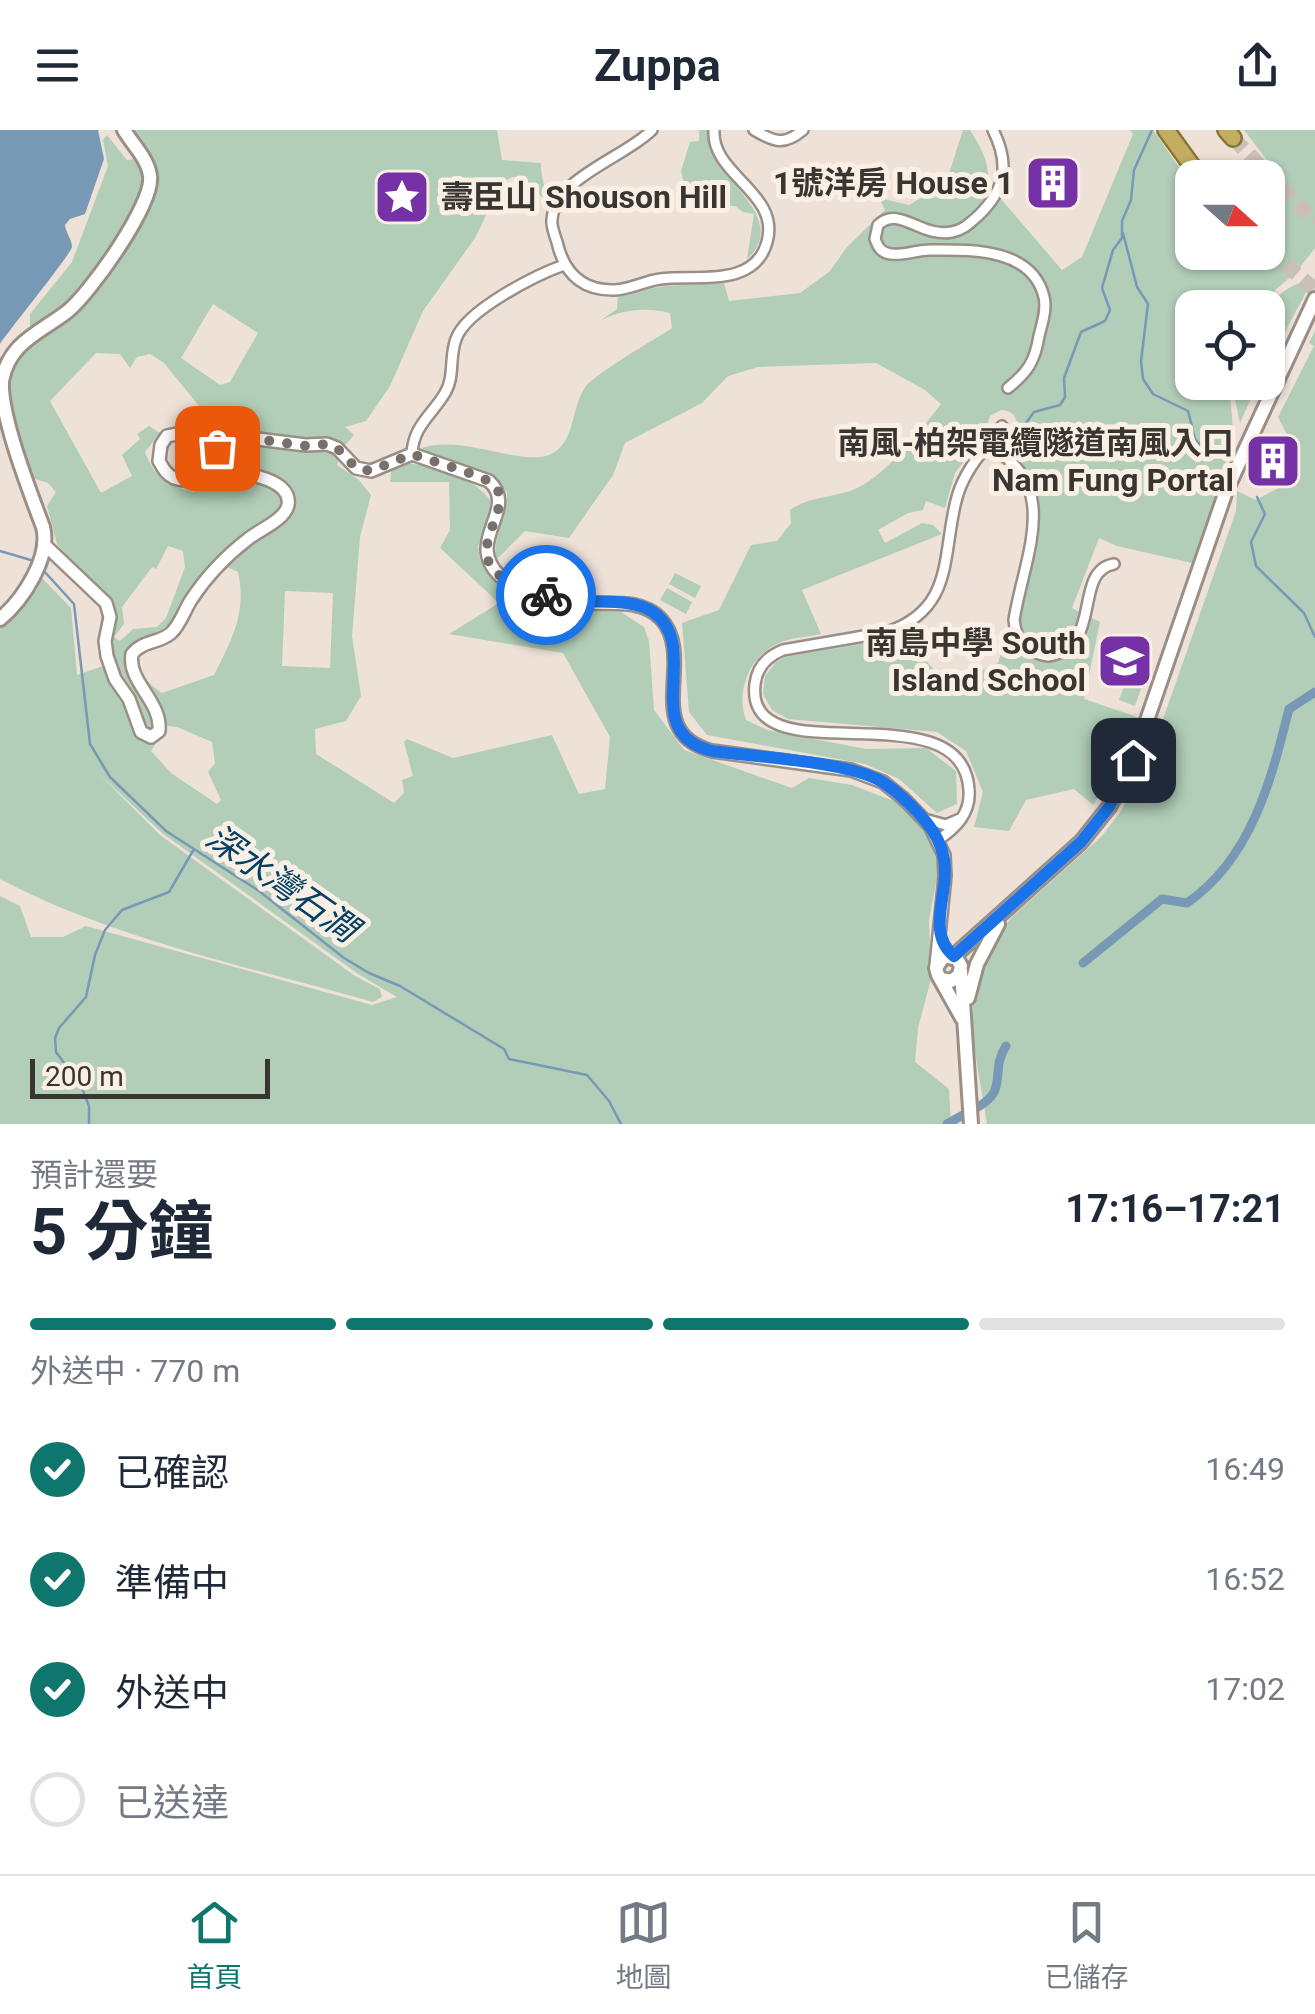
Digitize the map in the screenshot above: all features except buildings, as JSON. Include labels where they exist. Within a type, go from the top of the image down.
[{"type":"highway","points":[[1166,130],[1188,160]]},
{"type":"main road","points":[[0,619],[18,600],[46,546],[4,416],[2,382],[19,345],[81,298],[142,211],[149,193],[150,174],[124,130]]},
{"type":"main road","points":[[938,972],[953,980],[957,962],[986,928],[1081,842],[1109,807],[1133,760],[1226,491],[1315,299]]},
{"type":"main road","points":[[965,1025],[971,982],[978,964],[990,937],[1014,902]]},
{"type":"main road","points":[[957,962],[942,958],[938,972],[965,1025]]},
{"type":"main road","points":[[957,962],[971,1124]]},
{"type":"street","points":[[652,130],[565,191],[552,220],[564,265],[582,283],[612,290],[654,280],[729,275],[754,264],[768,241],[766,215],[751,190],[720,157],[714,130]]},
{"type":"street","points":[[754,130],[779,142],[790,140],[803,130]]},
{"type":"street","points":[[992,130],[1004,153],[1000,189],[969,224],[955,232],[934,234],[898,218],[888,218],[878,226],[875,239],[882,251],[891,254],[926,250],[998,253],[1014,260],[1030,275],[1042,290],[1045,303],[1037,353],[1028,370],[1008,388]]},
{"type":"street","points":[[412,454],[417,429],[447,390],[460,330],[518,284],[564,265]]},
{"type":"street","points":[[938,840],[964,816],[969,798],[967,778],[959,761],[944,747],[914,736],[837,734],[780,724],[761,709],[755,686],[760,668],[778,652],[887,632],[924,610],[944,577],[958,492],[967,472],[1002,426]]},
{"type":"street","points":[[46,546],[106,603],[110,617],[105,646],[110,666],[129,699],[140,732],[152,737],[159,731],[159,720],[133,671],[132,654],[140,646],[172,632],[209,576],[248,538],[283,514],[288,504],[278,484],[237,474],[173,478],[160,461],[161,445],[167,436],[182,433],[212,448],[249,438],[306,446],[327,444],[337,448],[356,468],[371,471],[412,454],[485,479],[496,488],[500,503],[486,552],[500,576],[561,600],[635,605],[660,618],[674,648],[674,716],[691,741],[712,751],[866,774],[897,792],[921,816],[938,840],[946,870],[938,972]]},
{"type":"street","points":[[986,446],[1018,469],[1033,498],[1034,524],[1014,620],[1025,648],[1048,656],[1070,648],[1080,632],[1098,571],[1114,564]]},
{"type":"street","points":[[921,816],[946,825],[964,816]]},
{"type":"street","points":[[939,922],[943,946],[957,962]]},
{"type":"green space","points":[[133,130],[497,130],[502,160],[541,163],[545,200],[524,178],[512,177],[502,183],[475,238],[423,311],[390,386],[366,421],[345,427],[354,435],[343,448],[337,465],[359,480],[371,495],[360,537],[352,636],[361,696],[346,721],[315,729],[316,754],[394,803],[404,793],[402,780],[413,776],[404,742],[407,739],[453,758],[552,735],[579,794],[605,789],[610,737],[563,653],[449,634],[499,603],[440,548],[450,530],[449,482],[390,482],[392,465],[434,467],[475,485],[493,504],[478,546],[480,560],[491,578],[508,589],[559,608],[621,612],[644,627],[649,641],[654,710],[684,750],[792,788],[809,778],[852,785],[899,803],[929,835],[940,862],[929,920],[931,979],[918,1028],[915,1062],[949,1089],[951,1124],[0,1124],[0,896],[20,906],[31,937],[63,937],[86,926],[372,1005],[397,997],[358,974],[162,833],[98,773],[160,835],[355,976],[380,989],[382,997],[373,1002],[183,950],[89,919],[0,879],[0,625],[12,619],[40,576],[71,608],[77,675],[103,666],[101,605],[84,575],[57,544],[47,506],[56,492],[48,483],[32,478],[8,404],[8,373],[30,343],[30,314],[72,262],[108,166],[103,140],[107,135],[127,160],[146,158]],"holes":[[[213,304],[258,333],[230,382],[220,385],[181,358]],[[96,353],[120,354],[130,368],[137,357],[150,354],[164,363],[199,406],[191,412],[188,433],[211,445],[220,468],[209,473],[194,492],[170,483],[153,468],[145,452],[160,433],[149,426],[137,434],[140,439],[122,455],[132,476],[101,493],[50,401]],[[168,546],[183,551],[185,567],[166,618],[157,627],[133,629],[120,641],[114,637],[124,624],[122,607],[152,567],[156,569]],[[229,568],[238,572],[241,600],[236,625],[214,675],[162,693],[140,670],[139,648],[170,623],[207,570]],[[285,591],[333,593],[330,668],[282,666]],[[167,726],[212,742],[215,763],[208,772],[221,800],[217,804],[171,773],[151,751]]]},
{"type":"green space","points":[[699,130],[707,130],[710,148],[719,164],[755,212],[760,227],[759,243],[747,259],[754,214],[735,206],[688,203],[681,171],[690,142],[699,141]]},
{"type":"green space","points":[[963,130],[970,130],[988,169],[988,184],[1062,270],[1082,257],[1133,134],[1130,130],[1153,130],[1175,161],[1175,270],[1285,270],[1285,160],[1267,160],[1244,130],[1315,130],[1315,248],[1297,271],[1275,290],[1175,290],[1175,400],[1230,400],[1234,440],[1192,563],[1117,546],[1099,538],[1072,608],[1100,622],[1084,699],[1140,718],[1118,769],[1093,805],[1074,789],[1026,800],[1009,831],[974,827],[983,792],[966,751],[937,732],[788,719],[772,710],[763,694],[765,676],[776,662],[786,657],[890,639],[903,633],[935,671],[961,679],[998,663],[1033,550],[1039,506],[1033,484],[1003,447],[1017,426],[1010,412],[1001,410],[990,416],[985,433],[955,473],[945,508],[926,501],[923,510],[908,513],[878,530],[885,543],[922,523],[933,525],[942,534],[802,590],[821,634],[771,647],[754,664],[744,685],[746,720],[767,730],[866,749],[926,748],[956,771],[957,804],[937,813],[899,779],[865,764],[707,735],[689,712],[682,623],[719,610],[751,545],[777,541],[791,523],[790,510],[850,491],[888,466],[941,404],[925,390],[876,363],[758,367],[728,376],[702,403],[625,443],[613,475],[569,538],[525,531],[496,560],[496,541],[507,492],[492,476],[436,458],[421,448],[455,445],[522,457],[549,455],[564,443],[589,383],[672,328],[670,313],[652,310],[634,310],[600,321],[617,309],[618,295],[664,286],[724,283],[729,301],[800,293],[830,271],[847,247],[885,210],[879,198],[909,205],[946,183]]},
{"type":"green space","points":[[1313,279],[1285,332],[1285,290]]},
{"type":"green space","points":[[1315,331],[1315,1124],[987,1124],[973,1030],[976,984],[984,963],[996,943],[994,939],[1013,916],[1102,836],[1147,765],[1236,511],[1237,491],[1256,500],[1280,487],[1297,454],[1278,417],[1314,346],[1309,343]]},
{"type":"green space","points":[[1235,400],[1250,400],[1240,423]]},
{"type":"green space","points":[[675,573],[701,586],[695,598],[669,584]]},
{"type":"green space","points":[[667,588],[692,602],[686,614],[660,600]]},
{"type":"green space","points":[[1122,637],[1152,647],[1146,665],[1116,654]]},
{"type":"green space","points":[[1130,669],[1146,674],[1135,706],[1119,700]]},
{"type":"water","points":[[0,130],[98,130],[104,159],[85,214],[65,225],[72,244],[69,253],[0,344]]},
{"type":"waterway","points":[[1021,430],[1034,412],[1060,405],[1065,397],[1064,378],[1081,332],[1105,321],[1110,310],[1102,288],[1113,250],[1122,238],[1134,170],[1152,130]]},
{"type":"waterway","points":[[1123,233],[1137,287],[1148,304],[1141,361],[1143,379],[1153,394],[1188,411],[1195,439],[1209,454]]},
{"type":"waterway","points":[[1257,497],[1265,514],[1251,542],[1256,566],[1304,613],[1315,637]]},
{"type":"waterway","points":[[0,551],[34,561]]},
{"type":"waterway","name":"深水灣石澗","points":[[43,570],[74,604],[90,744],[110,777],[166,831],[259,891],[344,958],[400,986],[504,1049],[509,1059],[587,1075],[609,1101],[621,1124]]},
{"type":"waterway","points":[[1083,963],[1162,899],[1187,903],[1227,864],[1243,841],[1266,790],[1289,709],[1315,692]]},
{"type":"waterway","points":[[89,1124],[89,1106],[81,1086],[56,1052],[55,1038],[86,997],[105,930],[122,910],[169,892],[194,849]]},
{"type":"waterway","points":[[976,1108],[993,1094],[1006,1046]]},
{"type":"waterway","points":[[947,1124],[963,1115]]},
{"type":"tunnel","points":[[1233,138],[1315,222]]},
{"type":"tunnel","points":[[1285,264],[1315,290]]},
{"type":"way so far","points":[[217,448],[249,438],[306,446],[327,444],[337,448],[356,468],[366,471],[381,469],[412,454],[485,479],[493,484],[500,499],[487,541],[490,563],[505,579],[546,595]]},
{"type":"place","name":"1號洋房 House 1","points":[[1053,183]]},
{"type":"place","name":"壽臣山 Shouson Hill","points":[[402,197]]},
{"type":"place","name":"南風-柏架電纜隧道南風入口 Nam Fung Portal","points":[[1273,461]]},
{"type":"place","name":"南島中學 South Island School","points":[[1125,661]]},
{"type":"route","points":[[546,595],[578,603],[635,605],[660,618],[674,648],[674,716],[681,730],[698,746],[851,770],[897,792],[930,826],[942,848],[946,876],[939,922],[943,946],[951,956],[1081,842],[1109,807],[1133,760]]}]
